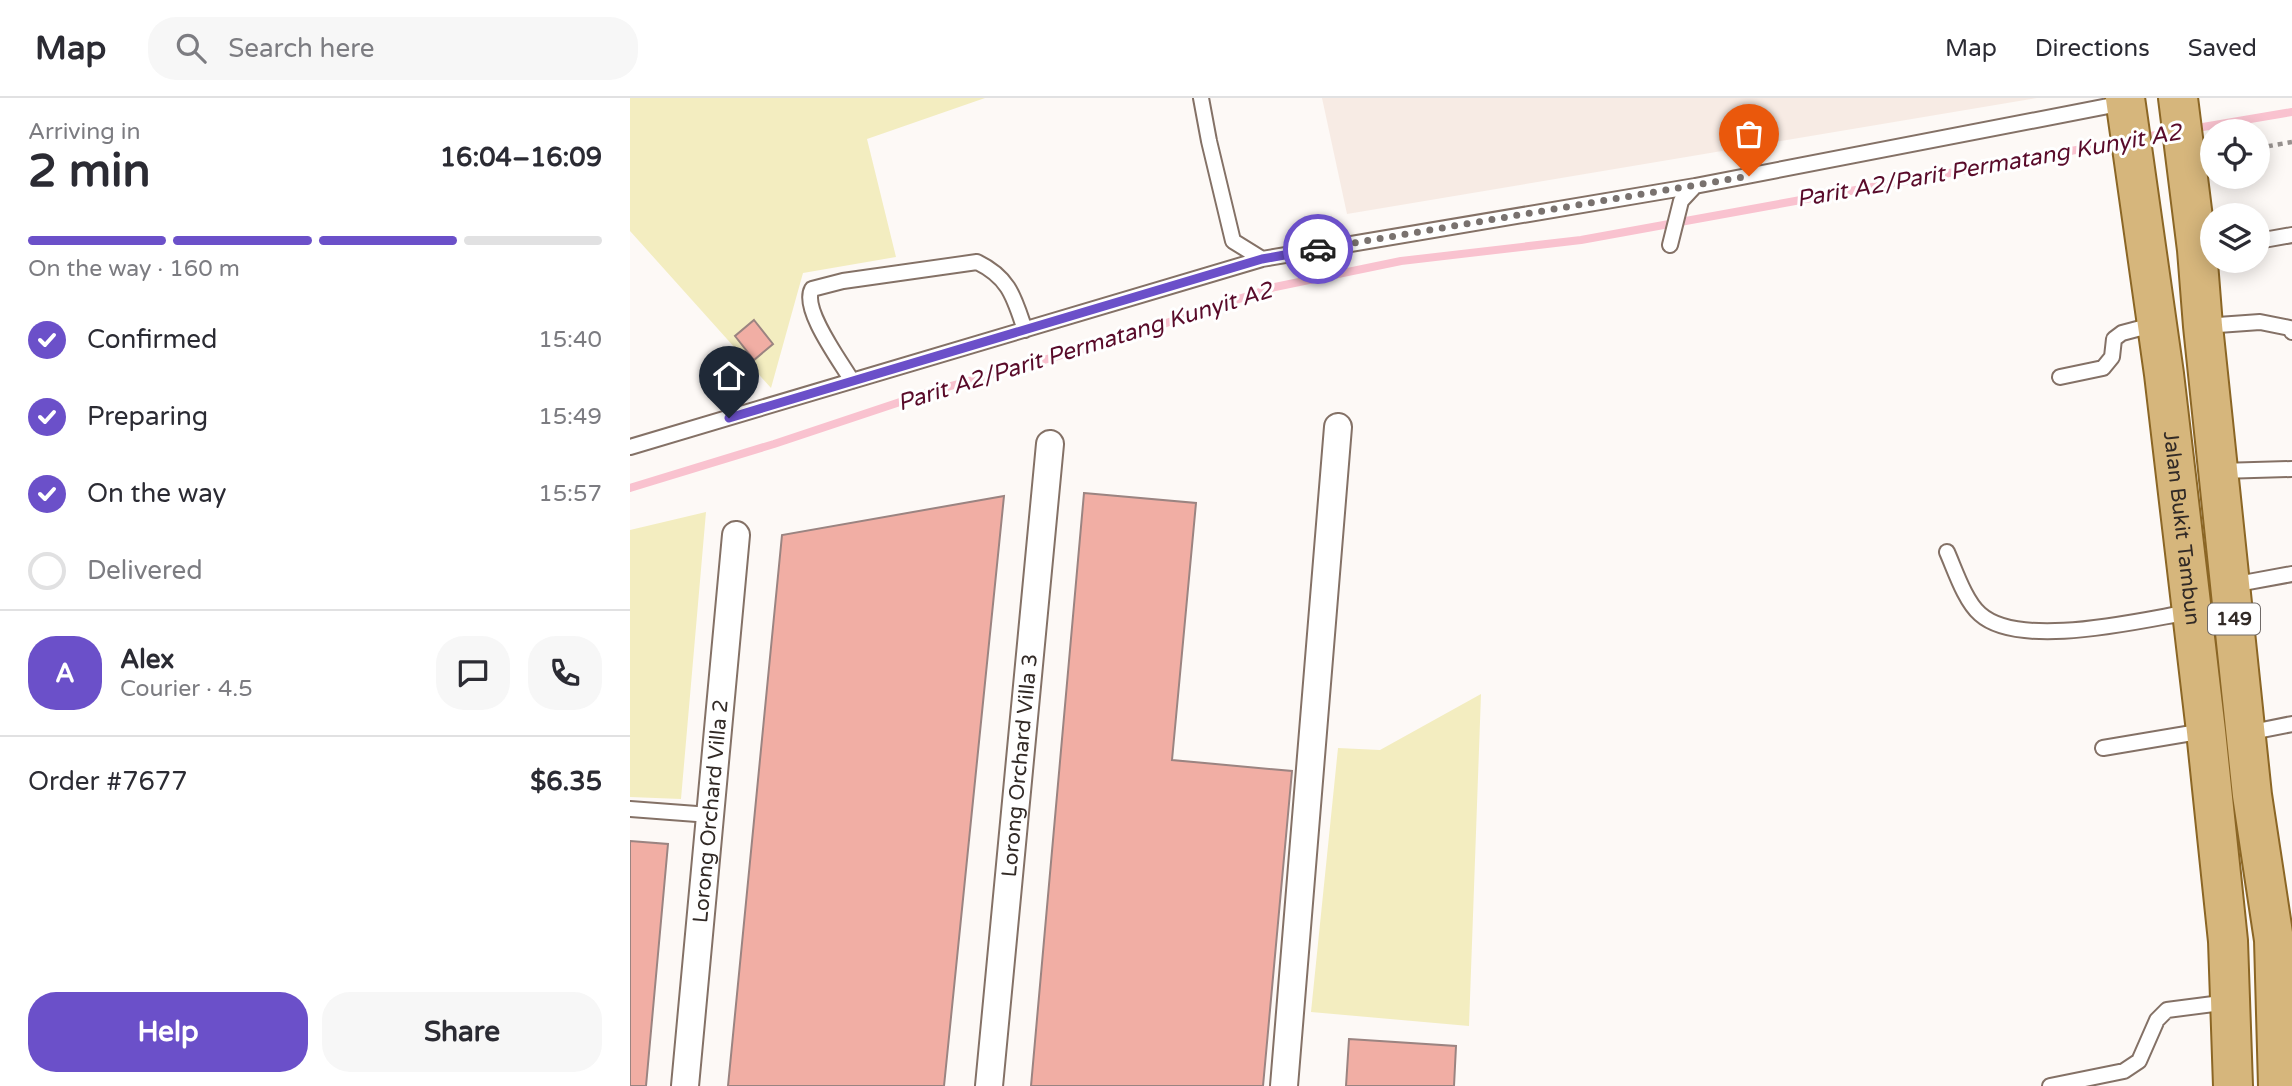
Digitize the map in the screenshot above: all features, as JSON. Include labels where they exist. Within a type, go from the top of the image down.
[{"type":"main road","name":"Jalan Bukit Tambun","points":[[2178,98],[2200,227]]},
{"type":"main road","name":"Jalan Bukit Tambun","points":[[2126,103],[2157,324],[2192,611],[2228,941],[2230,1002],[2227,1085]]},
{"type":"main road","name":"Jalan Bukit Tambun","points":[[2204,273],[2203,326],[2252,795],[2283,937],[2278,1086]]},
{"type":"street","points":[[1284,1086],[1338,427]]},
{"type":"street","name":"Lorong Orchard Villa 3","points":[[989,1086],[1050,444]]},
{"type":"street","name":"Lorong Orchard Villa 2","points":[[685,1086],[736,535]]},
{"type":"lane","points":[[1201,98],[1233,241],[1262,259]]},
{"type":"lane","points":[[630,447],[1262,259],[1695,186],[2126,103]]},
{"type":"lane","points":[[1670,245],[1681,201],[1695,186]]},
{"type":"lane","points":[[2270,239],[2292,236]]},
{"type":"lane","points":[[852,381],[811,313],[809,295],[812,289],[843,281],[977,262],[996,271],[1013,295],[1025,330]]},
{"type":"lane","points":[[2203,326],[2260,322],[2290,328],[2292,332]]},
{"type":"lane","points":[[2060,377],[2104,368],[2112,356],[2114,339],[2122,333],[2157,324]]},
{"type":"lane","points":[[2218,471],[2292,469]]},
{"type":"lane","points":[[1947,552],[1964,590],[1980,614],[2004,626],[2051,632],[2085,630],[2192,611]]},
{"type":"lane","points":[[2230,586],[2292,574]]},
{"type":"lane","points":[[2246,734],[2292,723]]},
{"type":"lane","points":[[2103,748],[2206,731]]},
{"type":"lane","points":[[630,809],[710,816]]},
{"type":"lane","points":[[2050,1086],[2124,1071],[2139,1061],[2157,1020],[2167,1010],[2230,1002]]},
{"type":"path","points":[[2270,146],[2292,142]]},
{"type":"shaded area","points":[[630,98],[985,98],[867,139],[896,257],[803,273],[771,388],[630,231]]},
{"type":"shaded area","points":[[1322,98],[2037,98],[1347,214]]},
{"type":"shaded area","points":[[706,512],[681,799],[630,797],[630,530]]},
{"type":"shaded area","points":[[1481,694],[1469,1026],[1311,1012],[1338,748],[1380,750]]},
{"type":"building","points":[[754,320],[773,344],[754,360],[735,336]]},
{"type":"building","points":[[1084,493],[1196,503],[1172,760],[1292,771],[1263,1086],[1031,1086]]},
{"type":"building","points":[[1004,496],[944,1086],[728,1086],[782,535]]},
{"type":"building","points":[[630,841],[668,844],[646,1086],[630,1086]]},
{"type":"building","points":[[1349,1039],[1456,1046],[1454,1086],[1346,1086]]},
{"type":"waterway","name":"Parit A2/Parit Permatang Kunyit A2","points":[[2191,129],[2292,112]]},
{"type":"waterway","name":"Parit A2/Parit Permatang Kunyit A2","points":[[2140,138],[2172,132]]},
{"type":"waterway","name":"Parit A2/Parit Permatang Kunyit A2","points":[[630,488],[933,391],[1115,340],[1275,287],[1401,261],[1581,240],[2120,142]]},
{"type":"way so far","points":[[1318,249],[1749,176]]},
{"type":"route","points":[[729,418],[1262,259],[1318,249]]}]
